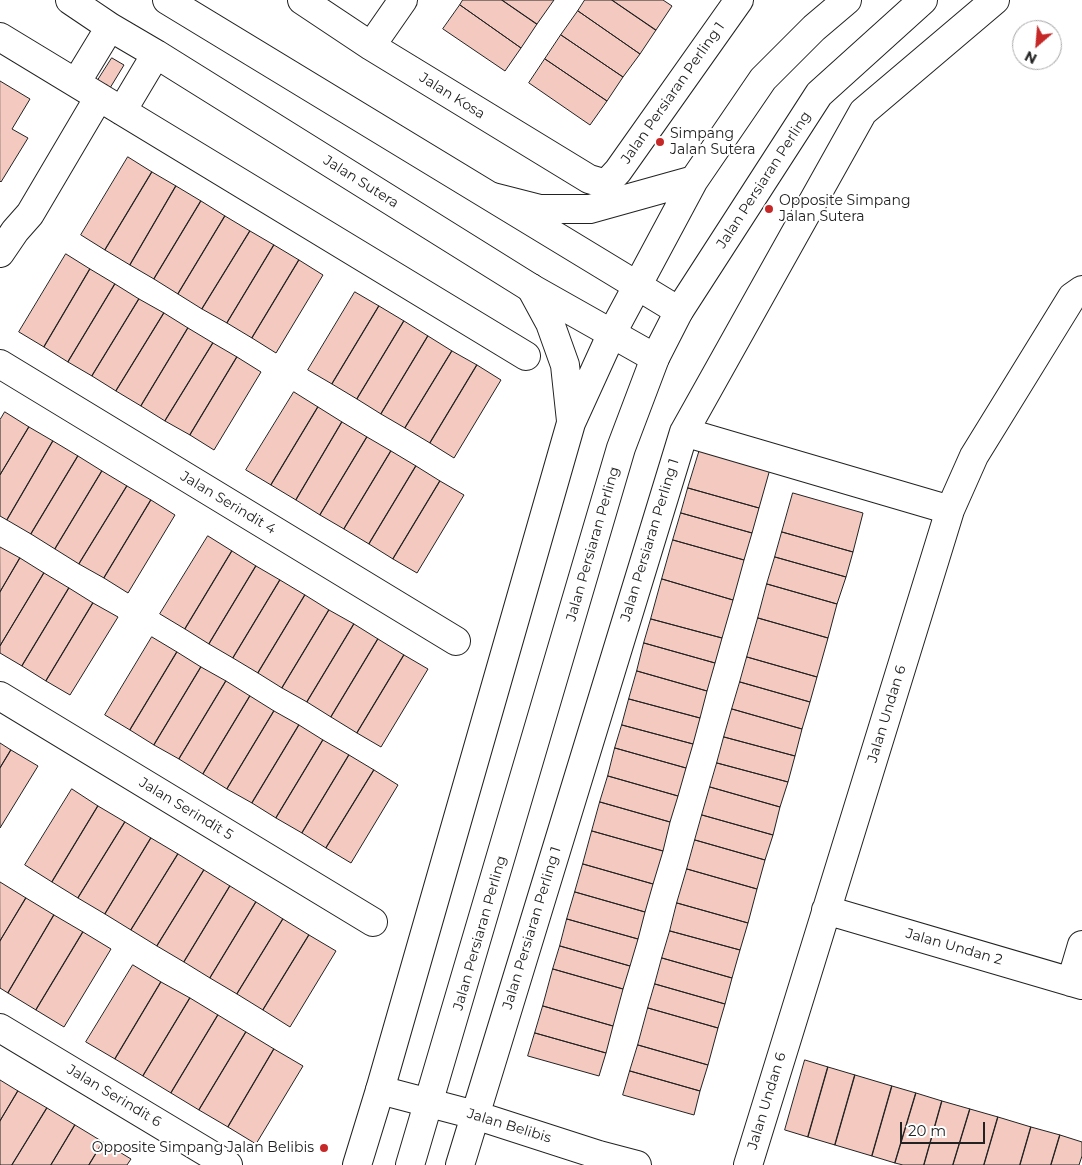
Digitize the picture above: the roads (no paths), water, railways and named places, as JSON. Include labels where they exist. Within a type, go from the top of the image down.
[{"type":"street","name":"Jalan Sutera","points":[[70,0],[110,27],[531,288],[655,358]]},
{"type":"street","points":[[167,0],[679,311]]},
{"type":"street","name":"Jalan Kosa","points":[[302,0],[371,46],[589,179],[606,184]]},
{"type":"street","points":[[371,46],[402,0]]},
{"type":"street","name":"Jalan Persiaran Perling 1","points":[[606,184],[618,171],[739,0]]},
{"type":"street","points":[[357,1165],[571,423],[612,333],[694,180],[763,79],[814,28],[846,0]]},
{"type":"street","name":"Jalan Persiaran Perling","points":[[410,1165],[621,448],[655,358],[679,311],[819,94],[924,0]]},
{"type":"street","name":"Jalan Persiaran Perling 1","points":[[460,1165],[684,432],[863,112],[995,0]]},
{"type":"street","points":[[76,83],[110,27]]},
{"type":"street","points":[[0,37],[526,356]]},
{"type":"street","points":[[0,253],[15,230],[30,214],[110,104],[156,54]]},
{"type":"street","points":[[493,197],[540,209],[590,209],[694,180]]},
{"type":"street","points":[[531,288],[550,324],[565,365],[571,423]]},
{"type":"street","name":"Jalan Undan 6","points":[[748,1165],[950,510],[974,456],[1072,298],[1082,290]]},
{"type":"street","name":"Jalan Serindit 4","points":[[0,364],[456,640]]},
{"type":"street","points":[[684,432],[950,510]]},
{"type":"street","name":"Jalan Serindit 5","points":[[0,696],[373,922]]},
{"type":"street","name":"Jalan Undan 2","points":[[826,910],[1076,984]]},
{"type":"street","points":[[1076,984],[1082,945]]},
{"type":"street","name":"Jalan Serindit 6","points":[[0,1028],[228,1165]]},
{"type":"street","name":"Jalan Belibis","points":[[380,1090],[475,1115],[599,1155],[637,1165]]},
{"type":"place","name":"Simpang Jalan Sutera","points":[[660,142]]},
{"type":"place","name":"Opposite Simpang Jalan Sutera","points":[[769,209]]},
{"type":"place","name":"Opposite Simpang Jalan Belibis","points":[[324,1148]]}]
